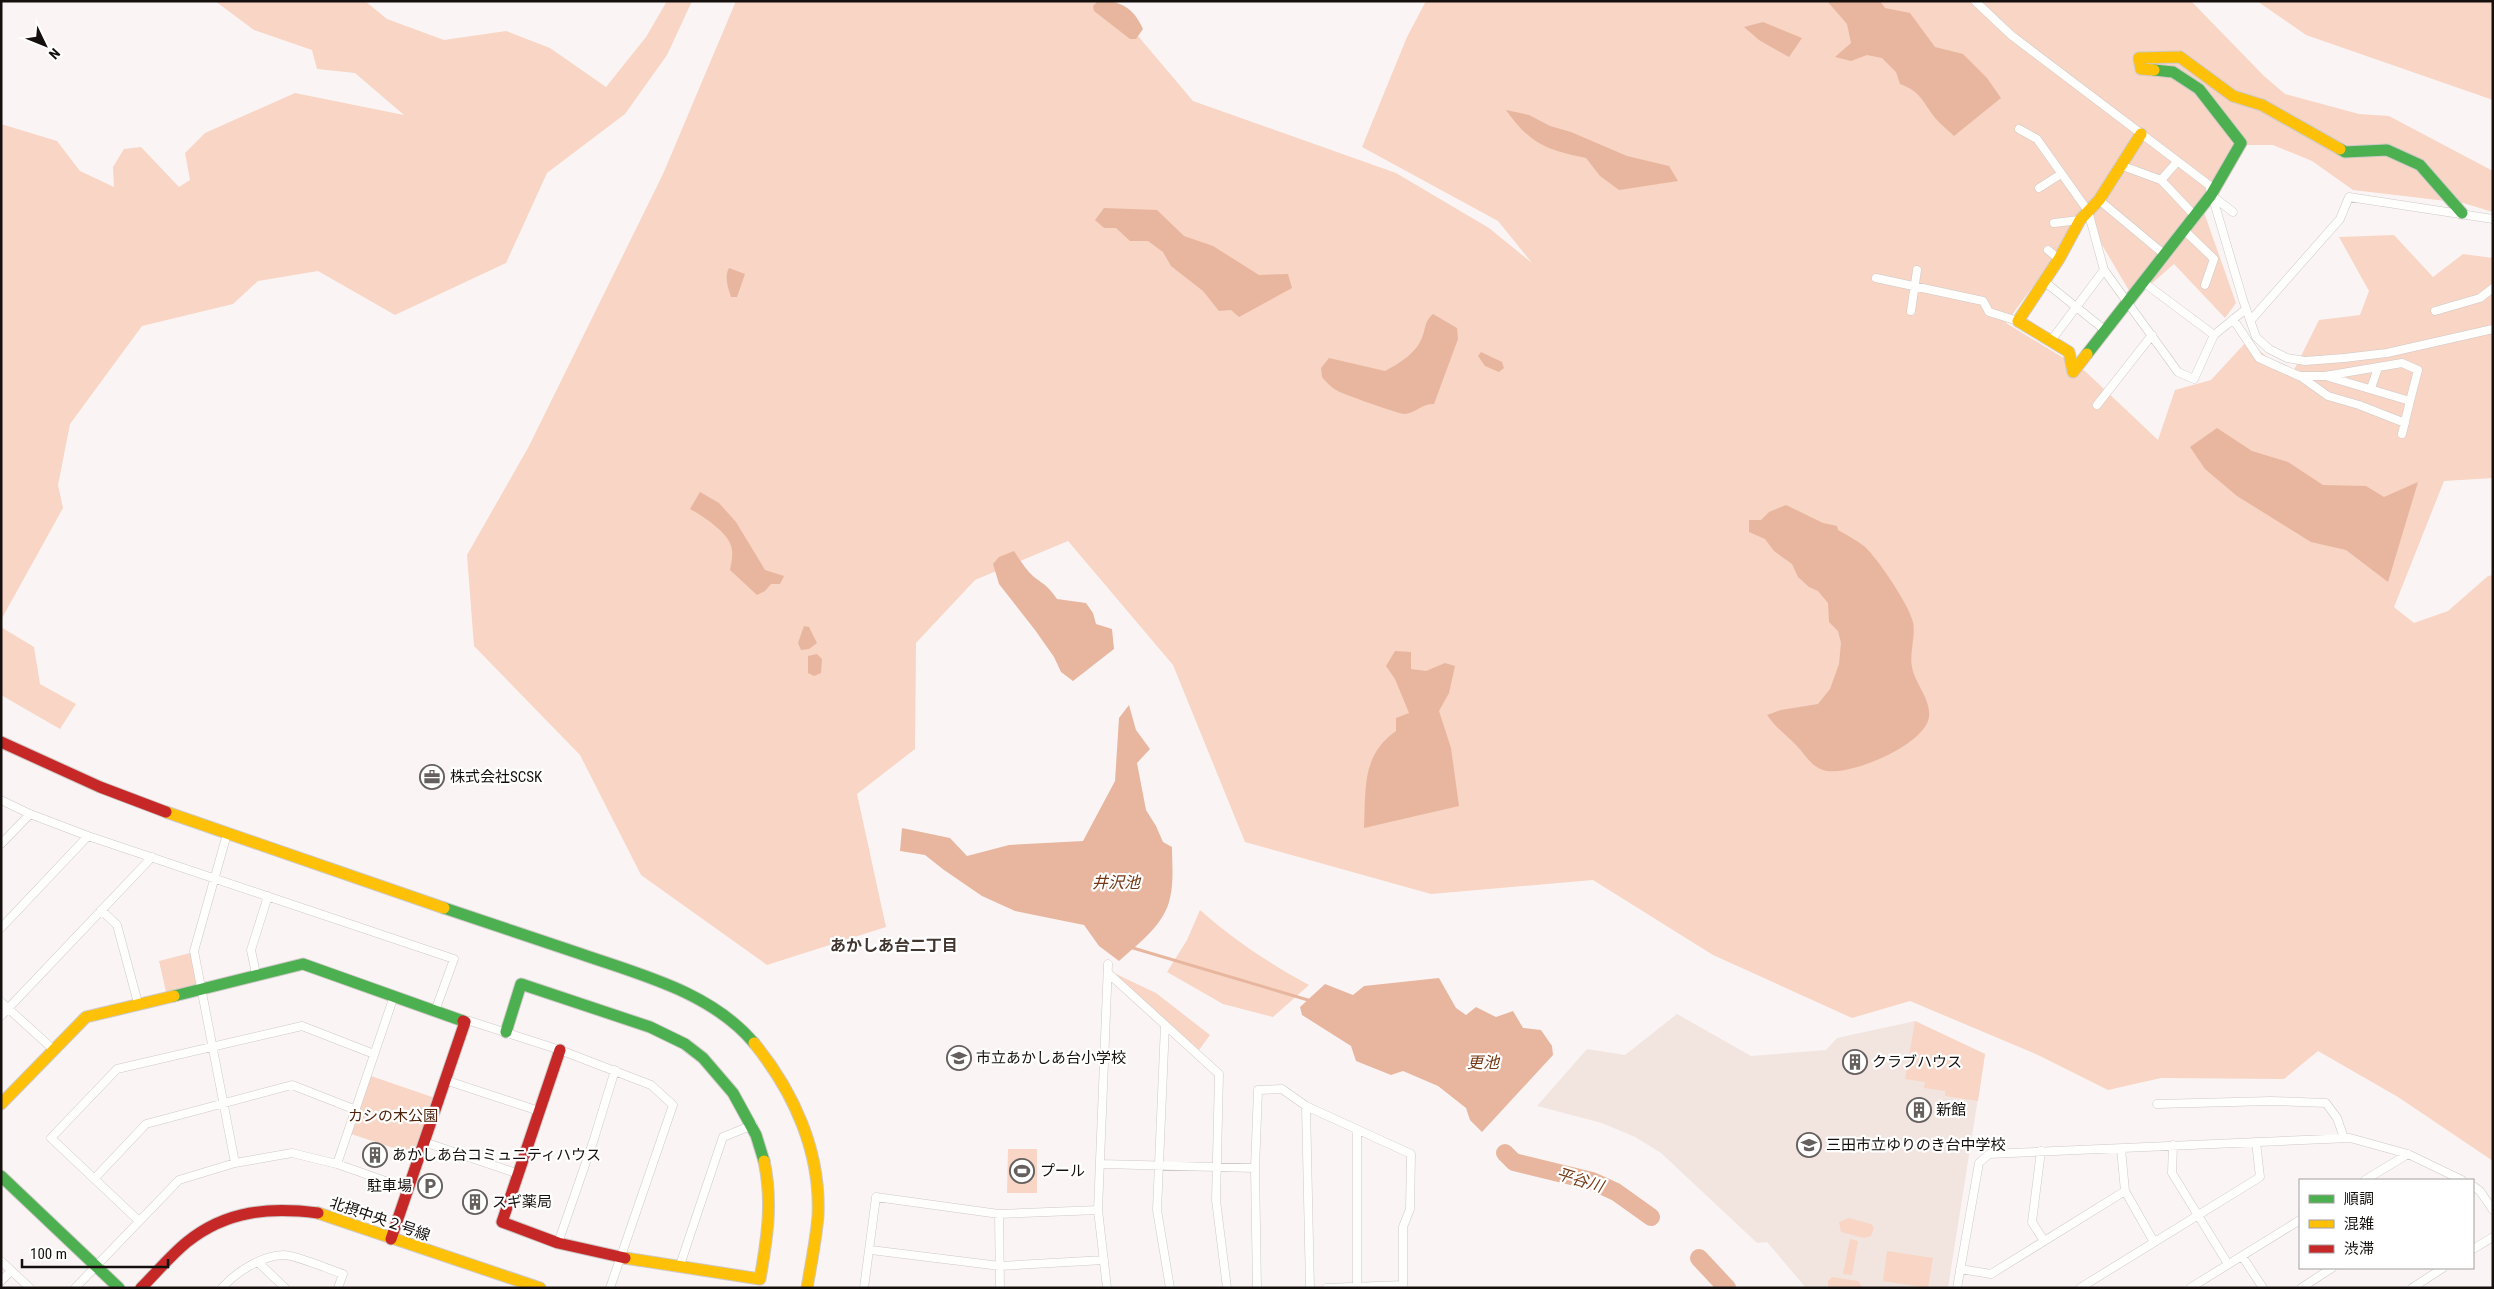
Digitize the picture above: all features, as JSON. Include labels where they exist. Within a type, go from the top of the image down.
[{"type":"street","points":[[1975,1],[2011,35],[2177,162],[2209,184],[2256,337],[2269,349],[2287,358],[2304,361],[2387,353],[2493,329]]},
{"type":"street","points":[[1876,278],[1983,301],[1989,312],[2018,321],[2068,352],[2073,372],[2195,216],[2211,194],[2240,143],[2200,89],[2172,72],[2141,69],[2139,58],[2180,57],[2233,96],[2262,105],[2345,152],[2387,150],[2420,166],[2462,213]]},
{"type":"street","points":[[2019,129],[2037,139],[2088,211],[2104,270],[2129,301],[2178,372],[2194,380],[2214,335],[2246,309]]},
{"type":"street","points":[[2018,321],[2045,282],[2080,220],[2099,200],[2141,134]]},
{"type":"street","points":[[2161,180],[2177,162]]},
{"type":"street","points":[[2120,165],[2161,180],[2195,216]]},
{"type":"street","points":[[2039,188],[2061,174]]},
{"type":"street","points":[[2211,194],[2233,212]]},
{"type":"street","points":[[2251,320],[2340,219],[2349,197],[2493,219]]},
{"type":"street","points":[[2099,200],[2165,255]]},
{"type":"street","points":[[2054,223],[2080,220]]},
{"type":"street","points":[[2184,230],[2214,259],[2205,285]]},
{"type":"street","points":[[2048,250],[2059,259]]},
{"type":"street","points":[[1911,311],[1917,270]]},
{"type":"street","points":[[2050,342],[2104,270]]},
{"type":"street","points":[[2045,282],[2106,331]]},
{"type":"street","points":[[2144,282],[2214,335]]},
{"type":"street","points":[[2435,311],[2480,298],[2493,288]]},
{"type":"street","points":[[2234,319],[2260,358],[2299,376],[2328,396],[2359,405],[2405,423]]},
{"type":"street","points":[[2097,405],[2152,336]]},
{"type":"street","points":[[2299,376],[2325,376],[2402,363],[2418,370],[2402,434]]},
{"type":"street","points":[[2371,388],[2378,368]]},
{"type":"street","points":[[2325,376],[2410,401]]},
{"type":"street","points":[[1,742],[100,788],[227,834],[659,981],[705,1002],[745,1033],[758,1047],[790,1093],[802,1119],[816,1178],[818,1206],[807,1288]]},
{"type":"street","points":[[1,800],[30,814],[88,836],[454,959],[435,1011]]},
{"type":"street","points":[[1,844],[30,814]]},
{"type":"street","points":[[227,834],[194,951],[235,1163]]},
{"type":"street","points":[[1,928],[88,836]]},
{"type":"street","points":[[1,1016],[152,857]]},
{"type":"street","points":[[256,974],[251,950],[268,896]]},
{"type":"street","points":[[101,910],[117,925],[138,1003]]},
{"type":"street","points":[[1,1104],[86,1017],[201,987],[303,964],[465,1022],[470,1021],[506,1032],[615,1070],[651,1085],[674,1105],[619,1257],[610,1288]]},
{"type":"street","points":[[1108,964],[1098,1210],[1108,1288]]},
{"type":"street","points":[[1108,973],[1219,1074],[1216,1200],[1227,1288]]},
{"type":"street","points":[[506,1032],[521,984],[643,1024],[684,1044],[712,1066],[730,1086],[753,1126],[764,1164],[770,1202],[760,1279],[619,1257],[558,1243],[502,1222],[560,1050]]},
{"type":"street","points":[[337,1164],[394,996]]},
{"type":"street","points":[[1,1002],[54,1050]]},
{"type":"street","points":[[390,1239],[465,1022]]},
{"type":"street","points":[[1165,1025],[1157,1210],[1170,1288]]},
{"type":"street","points":[[139,1221],[52,1138],[117,1069],[302,1026],[374,1054]]},
{"type":"street","points":[[558,1243],[594,1139],[615,1070]]},
{"type":"street","points":[[445,1080],[539,1111]]},
{"type":"street","points":[[94,1178],[146,1124],[292,1085],[356,1110]]},
{"type":"street","points":[[1257,1288],[1254,1168],[1258,1090],[1282,1089],[1306,1106],[1411,1154],[1410,1209],[1403,1227],[1403,1284],[1326,1288]]},
{"type":"street","points":[[2157,1104],[2271,1101],[2326,1103],[2337,1118],[2344,1138]]},
{"type":"street","points":[[1306,1106],[1310,1288]]},
{"type":"street","points":[[680,1265],[724,1137],[753,1126]]},
{"type":"street","points":[[1357,1130],[1357,1286]]},
{"type":"street","points":[[1957,1288],[1980,1163],[1989,1154],[2344,1138],[2368,1141],[2408,1154],[2460,1179]]},
{"type":"street","points":[[424,1142],[519,1174]]},
{"type":"street","points":[[2080,1288],[2260,1178],[2256,1142]]},
{"type":"street","points":[[2173,1145],[2172,1173],[2228,1264]]},
{"type":"street","points":[[2121,1148],[2125,1192],[2154,1242]]},
{"type":"street","points":[[2041,1151],[2032,1222],[2044,1241]]},
{"type":"street","points":[[75,1288],[179,1180],[235,1163],[292,1153],[337,1164],[408,1189]]},
{"type":"street","points":[[2367,1179],[2408,1154]]},
{"type":"street","points":[[1101,1164],[1254,1168]]},
{"type":"street","points":[[1,1176],[119,1288]]},
{"type":"street","points":[[2474,1187],[2480,1191],[2493,1210]]},
{"type":"street","points":[[1960,1269],[1991,1274],[2125,1192]]},
{"type":"street","points":[[864,1288],[876,1197],[999,1214],[1098,1210]]},
{"type":"street","name":"北摂中央２号線","points":[[141,1288],[187,1242],[214,1224],[245,1214],[282,1209],[322,1214],[390,1239],[540,1288]]},
{"type":"street","points":[[999,1214],[1000,1288]]},
{"type":"street","points":[[2190,1288],[2299,1221]]},
{"type":"street","points":[[2474,1248],[2493,1237]]},
{"type":"street","points":[[870,1250],[1000,1266],[1104,1260]]},
{"type":"street","points":[[222,1288],[234,1275],[258,1262],[284,1254],[342,1274],[338,1288]]},
{"type":"street","points":[[2242,1256],[2263,1288]]},
{"type":"street","points":[[1,1261],[30,1288]]},
{"type":"street","points":[[258,1262],[286,1288]]},
{"type":"street","points":[[2300,1288],[2330,1269]]},
{"type":"street","points":[[2412,1288],[2441,1269]]},
{"type":"street","points":[[1,1281],[11,1271]]},
{"type":"shaded area","name":"三田市立ゆりのき台中学校","points":[[1677,1014],[1751,1056],[1826,1050],[1837,1038],[1915,1021],[1985,1054],[1948,1288],[1806,1288],[1767,1242],[1757,1243],[1661,1153],[1635,1137],[1602,1123],[1537,1106],[1587,1049],[1625,1055]]},
{"type":"green space","points":[[215,1],[365,1],[387,19],[444,40],[506,31],[550,48],[606,87],[646,37],[667,1],[692,1],[667,55],[625,114],[547,173],[506,263],[395,315],[318,271],[258,281],[233,304],[142,326],[70,424],[58,485],[63,508],[1,620],[1,124],[57,141],[80,171],[114,187],[113,167],[124,149],[141,147],[179,187],[190,180],[185,153],[205,133],[295,93],[404,115],[355,73],[317,69],[312,50],[254,30]]},
{"type":"green space","points":[[736,1],[1116,1],[1127,23],[1193,101],[1396,173],[1489,228],[1532,263],[1498,221],[1362,147],[1407,37],[1426,1],[2191,1],[2264,76],[2285,94],[2359,114],[2389,116],[2493,171],[2493,212],[2463,203],[2353,190],[2312,161],[2273,145],[2246,145],[2201,204],[2236,303],[2225,318],[2174,264],[2134,299],[2085,216],[2006,323],[2085,371],[2158,440],[2175,390],[2211,380],[2247,341],[2291,376],[2319,320],[2360,315],[2369,291],[2339,237],[2394,235],[2433,277],[2463,254],[2493,258],[2493,478],[2444,481],[2394,607],[2414,623],[2448,611],[2488,576],[2493,575],[2493,1161],[2398,1097],[2318,1051],[2284,1079],[2161,1078],[2108,1090],[2038,1055],[1910,1001],[1852,1018],[1713,955],[1593,880],[1431,894],[1245,842],[1173,665],[1068,541],[975,580],[916,643],[915,749],[857,794],[886,927],[767,965],[641,875],[580,755],[474,646],[467,555],[529,446],[663,174]]},
{"type":"green space","points":[[2257,1],[2493,1],[2493,100],[2306,35]]},
{"type":"green space","points":[[1,627],[34,647],[40,684],[76,704],[60,729],[1,695]]},
{"type":"green space","points":[[1200,910],[1253,951],[1309,985],[1273,1017],[1223,1004],[1167,972],[1187,940]]},
{"type":"green space","points":[[190,953],[201,987],[167,996],[159,961]]},
{"type":"green space","points":[[1114,973],[1156,993],[1210,1035],[1199,1050]]},
{"type":"green space","points":[[1915,1021],[1985,1054],[1978,1101],[1945,1096],[1945,1091],[1924,1088],[1925,1082],[1905,1079]]},
{"type":"green space","name":"カシの木公園","points":[[371,1076],[435,1098],[415,1155],[351,1134]]},
{"type":"green space","name":"プール","points":[[1008,1149],[1037,1149],[1037,1193],[1007,1193]]},
{"type":"green space","points":[[1849,1218],[1871,1224],[1874,1228],[1871,1236],[1864,1238],[1841,1232],[1839,1222]]},
{"type":"green space","points":[[1850,1239],[1858,1241],[1852,1275],[1843,1274]]},
{"type":"green space","points":[[1887,1251],[1933,1258],[1928,1288],[1883,1281]]},
{"type":"green space","points":[[1832,1277],[1858,1281],[1863,1288],[1828,1288],[1828,1281]]},
{"type":"water","points":[[1098,1],[1120,4],[1135,15],[1143,29],[1136,39],[1130,39],[1094,11],[1093,6]]},
{"type":"water","points":[[1827,1],[1880,1],[1885,8],[1910,13],[1935,47],[1963,54],[1987,78],[2001,98],[1954,136],[1936,119],[1918,94],[1900,84],[1896,72],[1882,58],[1867,55],[1851,61],[1835,57],[1851,43],[1847,24]]},
{"type":"water","points":[[1763,22],[1802,38],[1789,57],[1759,40],[1744,27]]},
{"type":"water","points":[[1506,110],[1529,115],[1550,126],[1571,132],[1627,156],[1669,166],[1678,181],[1619,190],[1600,176],[1586,158],[1560,152],[1540,144],[1523,131]]},
{"type":"water","points":[[1104,208],[1157,210],[1184,236],[1213,246],[1259,275],[1288,274],[1292,288],[1239,317],[1231,310],[1219,311],[1203,291],[1171,266],[1163,252],[1148,241],[1130,241],[1116,228],[1104,228],[1095,220]]},
{"type":"water","points":[[729,268],[745,274],[737,297],[731,297],[729,290],[727,279]]},
{"type":"water","points":[[1433,314],[1457,328],[1458,339],[1434,404],[1426,405],[1405,414],[1340,392],[1322,377],[1321,368],[1329,358],[1385,371],[1391,368],[1417,347],[1421,341],[1427,321]]},
{"type":"water","points":[[1481,352],[1502,362],[1504,368],[1499,372],[1485,366],[1478,356]]},
{"type":"water","points":[[2217,428],[2252,451],[2288,462],[2323,485],[2366,486],[2384,497],[2418,482],[2388,582],[2346,550],[2311,542],[2237,496],[2205,469],[2190,447]]},
{"type":"water","points":[[700,492],[719,503],[736,522],[765,570],[784,576],[780,584],[771,584],[765,591],[757,595],[730,570],[732,552],[727,538],[709,521],[690,509]]},
{"type":"water","points":[[1786,505],[1823,523],[1837,526],[1838,530],[1864,546],[1877,560],[1892,582],[1913,622],[1912,667],[1928,704],[1929,717],[1924,728],[1915,738],[1902,747],[1886,756],[1853,768],[1827,771],[1817,767],[1809,761],[1767,715],[1781,710],[1818,704],[1830,689],[1839,664],[1841,643],[1838,631],[1829,622],[1828,603],[1818,591],[1809,587],[1798,577],[1792,564],[1774,551],[1765,539],[1749,532],[1749,520],[1761,520],[1769,512]]},
{"type":"water","points":[[1014,551],[1028,571],[1044,584],[1057,599],[1086,603],[1093,613],[1096,624],[1112,629],[1114,649],[1073,681],[1061,672],[1054,657],[1035,630],[999,584],[993,564],[999,557]]},
{"type":"water","points":[[804,626],[809,627],[817,643],[809,649],[801,650],[798,643]]},
{"type":"water","points":[[1395,651],[1411,652],[1411,669],[1426,671],[1445,663],[1455,666],[1449,693],[1439,711],[1451,748],[1459,806],[1364,828],[1366,787],[1371,762],[1385,741],[1396,731],[1396,718],[1409,713],[1395,679],[1386,666]]},
{"type":"water","points":[[817,654],[822,659],[821,673],[814,676],[808,673],[808,656]]},
{"type":"water","name":"井沢池","points":[[1129,705],[1136,730],[1150,749],[1137,763],[1146,810],[1163,842],[1172,847],[1172,879],[1170,898],[1163,916],[1150,933],[1119,961],[1099,946],[1084,925],[1015,911],[982,896],[925,855],[900,851],[902,828],[950,838],[967,856],[1009,845],[1083,841],[1115,781],[1119,718]]},
{"type":"water","name":"更池","points":[[1439,978],[1456,1008],[1466,1015],[1476,1007],[1496,1017],[1513,1011],[1523,1028],[1541,1030],[1552,1046],[1553,1055],[1482,1132],[1470,1120],[1466,1108],[1438,1086],[1403,1071],[1391,1075],[1356,1061],[1351,1046],[1302,1015],[1300,1007],[1325,984],[1353,995],[1364,986]]},
{"type":"waterway","points":[[1133,948],[1308,1000]]},
{"type":"waterway","name":"平谷川","points":[[1505,1153],[1514,1162],[1592,1181],[1616,1192],[1651,1217]]},
{"type":"waterway","name":"平谷川","points":[[1699,1258],[1727,1288]]},
{"type":"traffic: fast","points":[[2087,354],[2211,195],[2241,143],[2199,89],[2173,72],[2154,70]]},
{"type":"traffic: fast","points":[[2340,149],[2345,152],[2387,150],[2420,165],[2462,213]]},
{"type":"traffic: fast","points":[[444,908],[674,987],[717,1011],[737,1025],[754,1043]]},
{"type":"traffic: fast","points":[[174,996],[303,964],[463,1021]]},
{"type":"traffic: fast","points":[[506,1032],[521,984],[650,1027],[685,1044],[703,1058],[733,1093],[756,1135],[764,1161]]},
{"type":"traffic: fast","points":[[1,1176],[119,1288]]},
{"type":"traffic: slow","points":[[2154,70],[2141,69],[2139,58],[2180,57],[2233,96],[2262,105],[2340,149]]},
{"type":"traffic: slow","points":[[2087,354],[2073,372],[2069,352],[2018,321],[2059,259],[2080,220],[2099,200],[2141,134]]},
{"type":"traffic: slow","points":[[166,812],[444,908]]},
{"type":"traffic: slow","points":[[1,1104],[86,1017],[174,996]]},
{"type":"traffic: slow","points":[[754,1043],[793,1102],[810,1146],[815,1169],[818,1192],[818,1216],[807,1288]]},
{"type":"traffic: slow","points":[[625,1258],[760,1279],[767,1235],[769,1206],[764,1161]]},
{"type":"traffic: slow","points":[[318,1213],[540,1288]]},
{"type":"traffic: jam","points":[[1,742],[100,787],[166,812]]},
{"type":"traffic: jam","points":[[391,1239],[465,1022],[463,1021]]},
{"type":"traffic: jam","points":[[560,1050],[502,1222],[558,1243],[625,1258]]},
{"type":"traffic: jam","points":[[141,1288],[187,1242],[202,1231],[218,1223],[233,1217],[266,1211],[283,1210],[318,1213]]},
{"type":"place","name":"株式会社SCSK","points":[[432,777]]},
{"type":"place","name":"市立あかしあ台小学校","points":[[959,1058]]},
{"type":"place","name":"クラブハウス","points":[[1855,1062]]},
{"type":"place","name":"新館","points":[[1919,1110]]},
{"type":"place","name":"三田市立ゆりのき台中学校","points":[[1809,1145]]},
{"type":"place","name":"あかしあ台コミュニティハウス","points":[[375,1155]]},
{"type":"place","name":"プール","points":[[1022,1171]]},
{"type":"place","name":"駐車場","points":[[430,1186]]},
{"type":"place","name":"スギ薬局","points":[[475,1202]]},
{"type":"district","name":"あかしあ台二丁目","points":[[894,945]]}]
